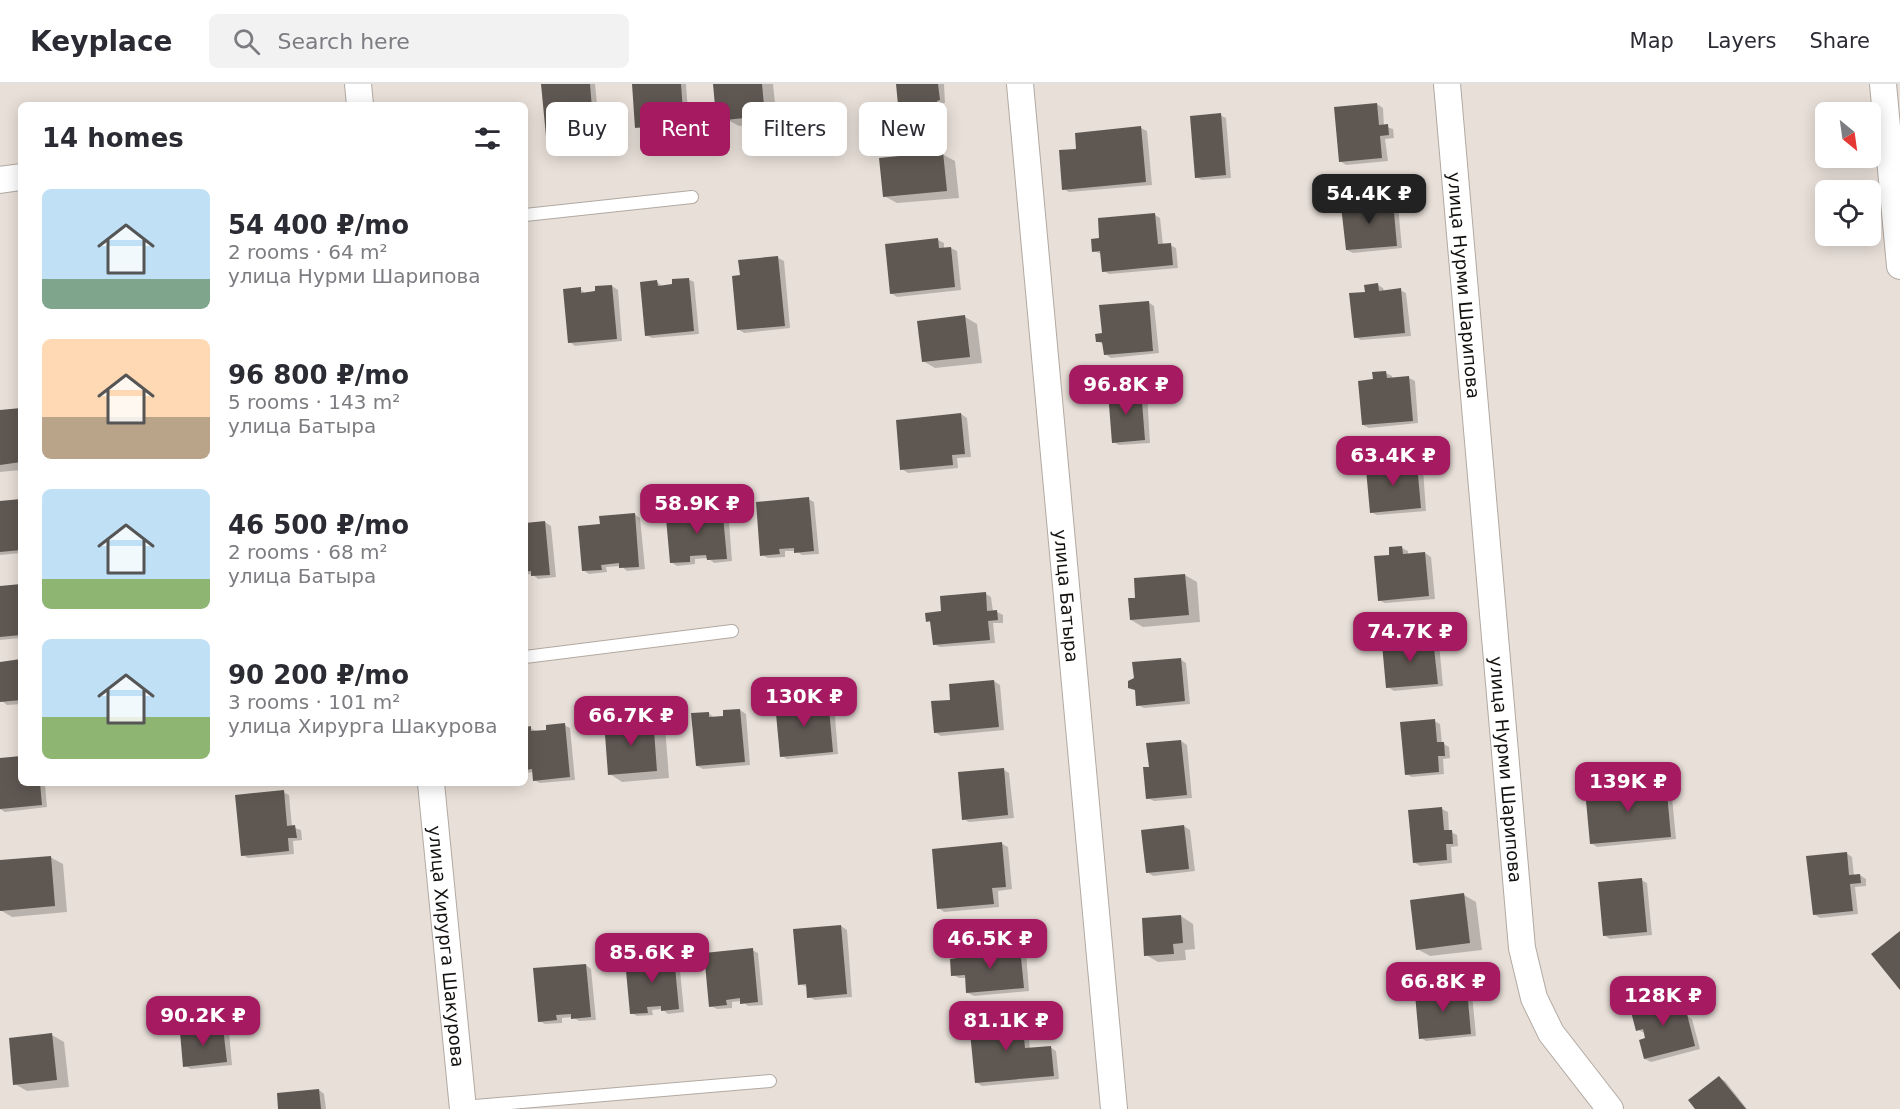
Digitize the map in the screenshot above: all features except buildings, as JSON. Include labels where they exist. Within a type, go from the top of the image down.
[{"type":"street","points":[[358,84],[360,102]]},
{"type":"street","name":"улица Батыра","points":[[1020,84],[1114,1109]]},
{"type":"street","name":"улица Нурми Шарипова","points":[[1447,84],[1522,948],[1534,998],[1551,1033],[1610,1109]]},
{"type":"street","points":[[1883,84],[1900,266]]},
{"type":"street","points":[[0,180],[18,177]]},
{"type":"street","name":"улица Хирурга Шакурова","points":[[431,786],[463,1108]]},
{"type":"lane","points":[[528,215],[692,197]]},
{"type":"lane","points":[[528,657],[732,631]]},
{"type":"lane","points":[[463,1108],[770,1081]]}]
